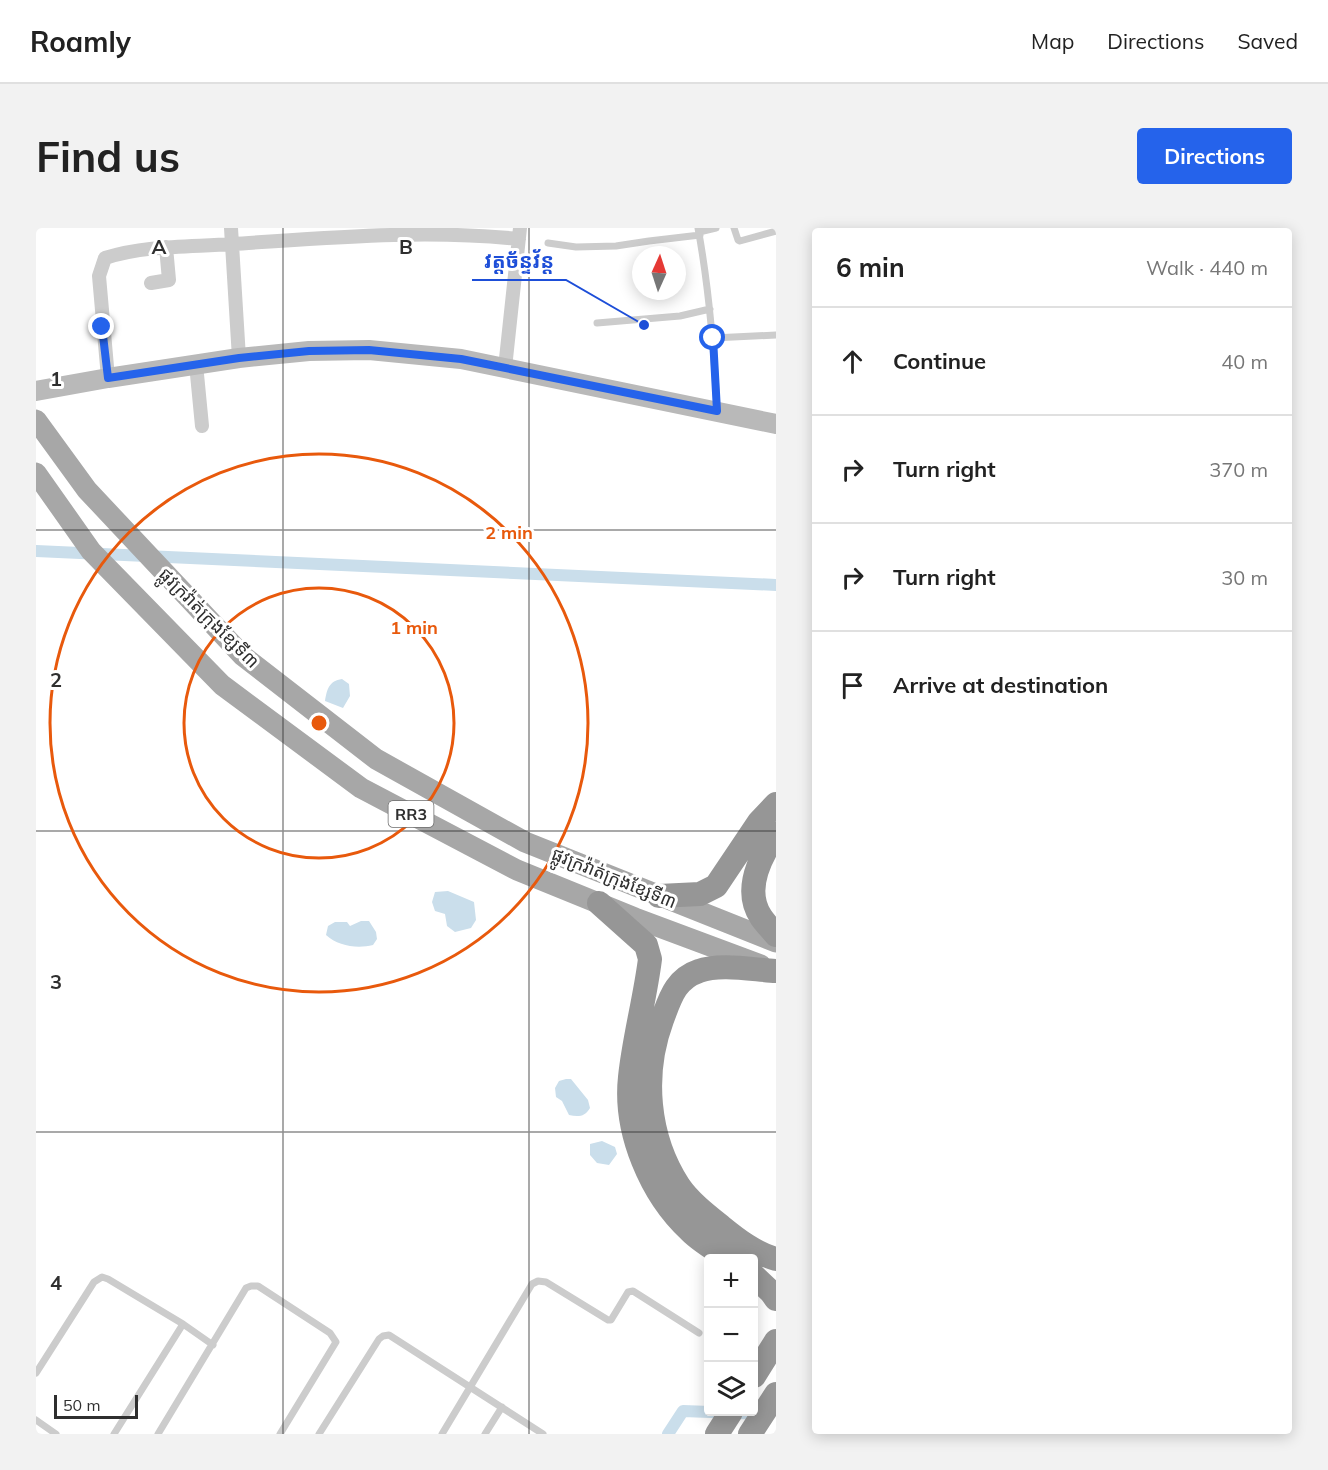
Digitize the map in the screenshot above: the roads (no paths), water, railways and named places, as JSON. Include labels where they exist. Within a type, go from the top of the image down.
[{"type":"highway","points":[[659,896],[700,894],[716,886],[759,822],[776,804]]},
{"type":"highway","points":[[776,834],[757,868],[754,884],[755,902],[760,916],[776,935]]},
{"type":"highway","points":[[598,903],[646,945],[650,959],[629,1079],[631,1111],[643,1163],[673,1213],[692,1233],[722,1254]]},
{"type":"highway","points":[[776,971],[711,968],[697,971],[674,989],[653,1055],[649,1090],[653,1124],[663,1156],[680,1187],[702,1211],[730,1233],[758,1253],[776,1259]]},
{"type":"highway","points":[[758,1280],[776,1299]]},
{"type":"highway","points":[[758,1368],[775,1339]]},
{"type":"main road","points":[[36,391],[239,358],[309,351],[369,350],[461,359],[776,424]]},
{"type":"main road","name":"ផ្លូវក្រវ៉ាត់ក្រុងខ្សែទី៣","points":[[36,420],[87,490],[243,656],[376,759],[525,842],[776,942]]},
{"type":"main road","name":"ផ្លូវក្រវ៉ាត់ក្រុងខ្សែទី៣","points":[[36,473],[98,557],[222,685],[362,788],[517,870],[776,971]]},
{"type":"street","points":[[231,228],[239,358]]},
{"type":"street","points":[[108,378],[99,276],[105,258],[124,252],[166,247],[232,244],[332,232],[519,233],[505,368]]},
{"type":"street","points":[[151,283],[169,280],[166,247]]},
{"type":"street","points":[[196,364],[202,426]]},
{"type":"lane","points":[[548,243],[576,247],[616,246],[716,228]]},
{"type":"lane","points":[[734,228],[740,241],[776,231]]},
{"type":"lane","points":[[699,232],[713,338],[717,411]]},
{"type":"lane","points":[[597,323],[680,316],[710,309]]},
{"type":"lane","points":[[713,338],[776,334]]},
{"type":"lane","points":[[36,1373],[94,1282],[102,1277],[183,1324],[213,1345]]},
{"type":"lane","points":[[442,1434],[532,1284],[538,1281],[546,1282],[608,1320],[611,1320],[628,1292],[633,1291],[699,1334]]},
{"type":"lane","points":[[158,1434],[246,1288],[251,1286],[258,1286],[333,1335],[336,1342],[280,1434]]},
{"type":"lane","points":[[114,1434],[183,1324]]},
{"type":"lane","points":[[319,1434],[383,1336],[389,1335],[543,1434]]},
{"type":"lane","points":[[485,1434],[502,1407]]},
{"type":"lane","points":[[36,1420],[56,1434]]},
{"type":"water","points":[[342,679],[349,684],[350,696],[343,708],[325,701],[329,686]]},
{"type":"water","points":[[448,891],[474,902],[476,920],[471,928],[455,932],[447,926],[445,914],[435,911],[432,902],[435,892]]},
{"type":"water","points":[[361,921],[369,921],[376,932],[377,939],[373,945],[348,946],[326,935],[328,926],[335,922],[347,922],[350,926]]},
{"type":"water","points":[[571,1079],[588,1100],[590,1108],[584,1115],[569,1115],[562,1101],[556,1097],[555,1088],[559,1081]]},
{"type":"water","points":[[602,1141],[615,1147],[617,1154],[609,1165],[597,1163],[590,1155],[590,1144]]},
{"type":"waterway","points":[[36,551],[776,585]]},
{"type":"waterway","points":[[668,1434],[683,1411],[764,1414]]},
{"type":"place","name":"វត្តច័ន្ទវ័ន្ត","points":[[644,325]]}]
